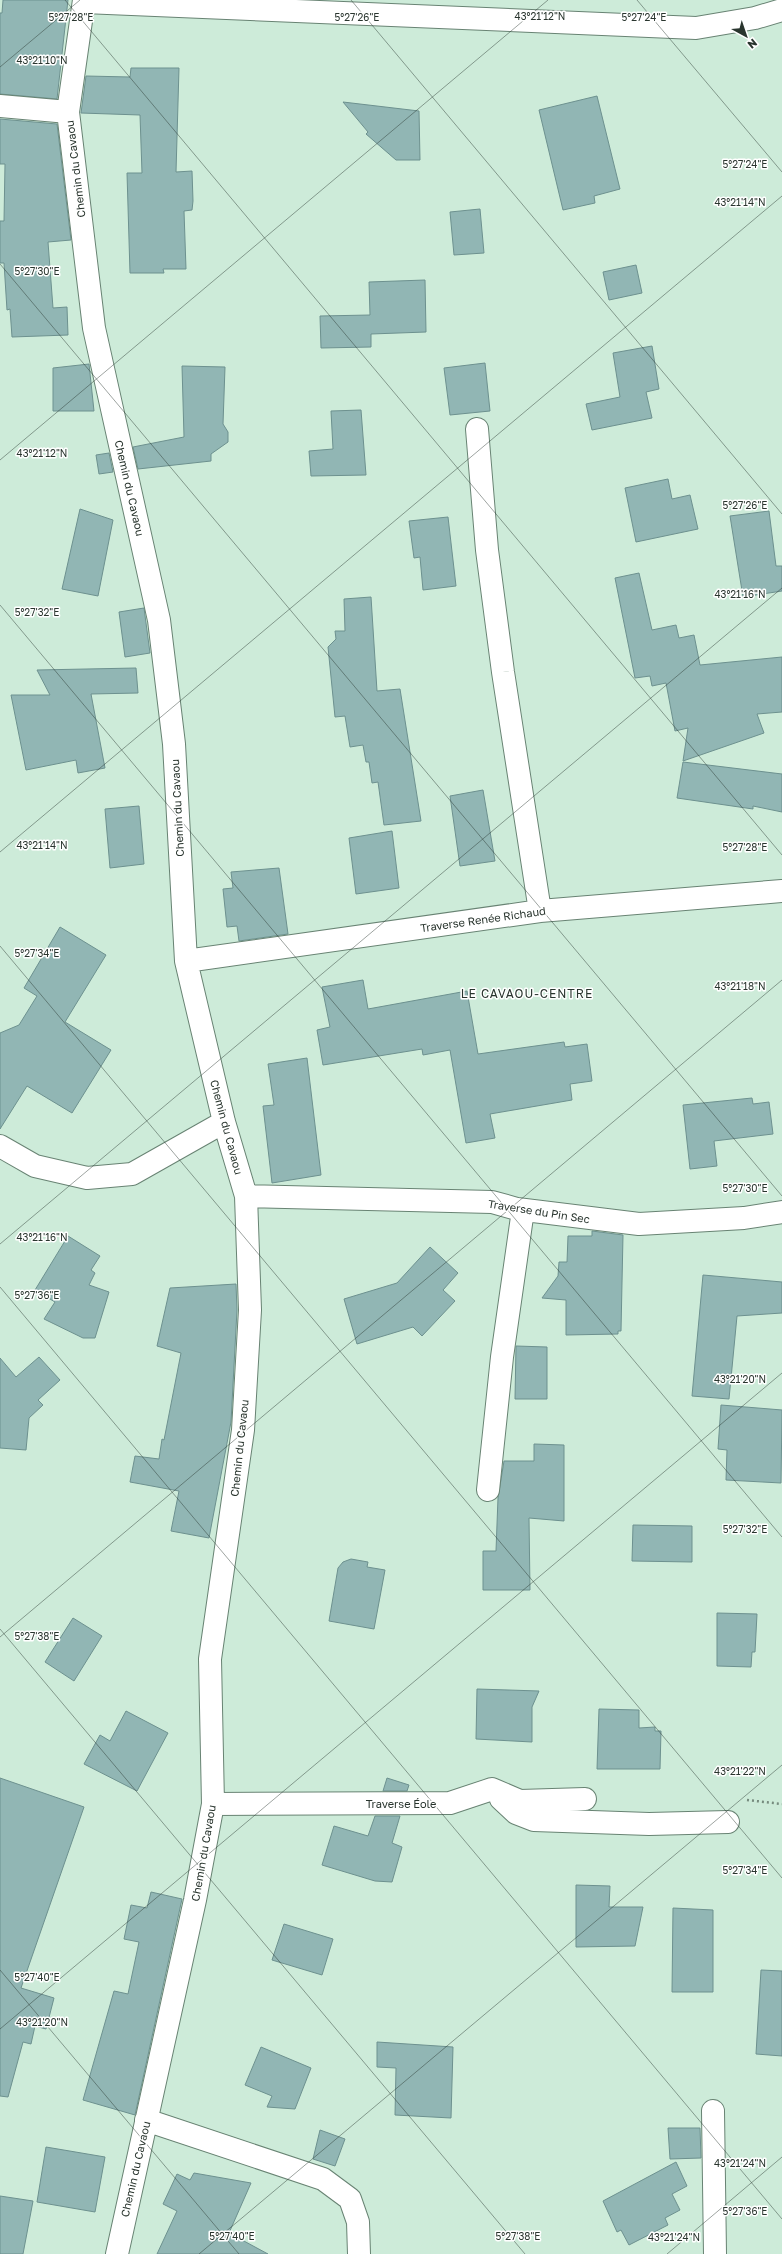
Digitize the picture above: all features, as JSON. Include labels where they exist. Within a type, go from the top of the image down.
[{"type":"street","points":[[84,1],[696,28],[755,18],[782,10]]},
{"type":"street","name":"Chemin du Cavaou","points":[[84,1],[68,112],[94,328],[159,620],[174,744],[186,961],[224,1122],[246,1196],[250,1310],[244,1414],[210,1659],[213,1804],[195,1900],[117,2254]]},
{"type":"street","points":[[0,106],[68,112]]},
{"type":"street","points":[[477,429],[487,550],[500,649],[540,911]]},
{"type":"street","name":"Traverse Renée Richaud","points":[[186,961],[540,911],[782,891]]},
{"type":"street","points":[[0,1146],[35,1166],[87,1178],[132,1174],[224,1122]]},
{"type":"street","name":"Traverse du Pin Sec","points":[[246,1196],[492,1202],[523,1210],[639,1224],[744,1218],[782,1212]]},
{"type":"street","points":[[488,1490],[502,1357],[523,1210]]},
{"type":"street","points":[[492,1789],[520,1801],[585,1799]]},
{"type":"street","points":[[492,1789],[516,1813],[534,1820],[648,1824],[728,1822]]},
{"type":"street","name":"Traverse Éole","points":[[213,1804],[450,1803],[492,1789]]},
{"type":"street","points":[[713,2111],[715,2254]]},
{"type":"street","points":[[146,2120],[323,2179],[350,2199],[358,2222],[359,2254]]},
{"type":"building","points":[[3,0],[68,0],[57,99],[0,94],[0,13],[2,13]]},
{"type":"building","points":[[131,68],[179,68],[176,172],[192,171],[192,210],[184,211],[186,269],[163,269],[164,273],[130,273],[127,173],[142,173],[140,115],[81,113],[86,76],[130,77]]},
{"type":"building","points":[[597,96],[620,189],[594,196],[595,203],[563,210],[539,110]]},
{"type":"building","points":[[343,102],[419,111],[420,160],[396,160],[366,134],[368,132]]},
{"type":"building","points":[[0,119],[57,124],[71,240],[48,242],[53,308],[67,307],[68,335],[12,337],[10,309],[7,310],[4,263],[0,263],[0,221],[4,221],[5,164],[0,164]]},
{"type":"building","points":[[480,209],[484,253],[454,255],[450,212]]},
{"type":"building","points":[[636,265],[642,293],[609,300],[603,272]]},
{"type":"building","points":[[425,280],[426,332],[371,334],[371,347],[321,348],[320,316],[370,315],[369,282]]},
{"type":"building","points":[[652,346],[659,389],[646,392],[652,418],[592,430],[586,404],[620,397],[613,353]]},
{"type":"building","points":[[485,363],[490,411],[450,415],[444,368]]},
{"type":"building","points":[[89,364],[94,411],[53,411],[53,368]]},
{"type":"building","points":[[182,366],[225,367],[223,424],[228,432],[228,442],[211,454],[211,461],[138,469],[133,447],[184,437]]},
{"type":"building","points":[[361,410],[366,475],[311,476],[309,451],[333,449],[331,411]]},
{"type":"building","points":[[109,453],[113,472],[99,474],[96,455]]},
{"type":"building","points":[[668,479],[672,499],[690,495],[698,529],[636,542],[625,488]]},
{"type":"building","points":[[80,509],[113,520],[98,596],[62,589]]},
{"type":"building","points":[[769,511],[776,566],[782,566],[782,591],[743,597],[730,516]]},
{"type":"building","points":[[448,517],[456,586],[423,590],[420,557],[414,558],[409,521]]},
{"type":"building","points":[[639,573],[652,630],[676,625],[679,638],[694,635],[700,665],[782,657],[782,712],[757,714],[764,733],[683,761],[688,728],[675,731],[666,683],[652,686],[650,676],[635,678],[615,578]]},
{"type":"building","points":[[371,597],[377,691],[400,689],[421,821],[384,825],[378,782],[372,783],[369,762],[366,762],[363,745],[350,747],[345,716],[335,717],[328,647],[336,639],[335,631],[345,631],[344,599]]},
{"type":"building","points":[[144,608],[150,653],[125,657],[119,612]]},
{"type":"building","points":[[136,668],[138,693],[91,694],[105,768],[78,773],[76,760],[26,770],[11,695],[50,695],[37,670]]},
{"type":"building","points":[[683,762],[782,774],[782,812],[753,806],[753,809],[677,798]]},
{"type":"building","points":[[483,790],[495,861],[460,866],[450,796]]},
{"type":"building","points":[[139,806],[144,864],[110,868],[105,809]]},
{"type":"building","points":[[392,831],[399,888],[356,894],[349,838]]},
{"type":"building","points":[[279,868],[288,934],[239,941],[237,926],[227,927],[223,889],[233,888],[231,872]]},
{"type":"building","points":[[60,927],[106,955],[65,1022],[111,1050],[72,1113],[27,1086],[0,1129],[0,1033],[19,1025],[37,996],[24,988]]},
{"type":"building","points":[[363,980],[368,1009],[467,991],[478,1054],[564,1042],[565,1047],[587,1044],[592,1081],[570,1084],[572,1100],[490,1114],[495,1138],[466,1143],[450,1050],[423,1055],[422,1049],[323,1065],[317,1030],[330,1027],[322,987]]},
{"type":"building","points":[[307,1058],[321,1175],[272,1183],[263,1106],[274,1105],[268,1064]]},
{"type":"building","points":[[752,1098],[753,1104],[769,1102],[773,1134],[714,1141],[717,1166],[690,1169],[683,1105]]},
{"type":"building","points":[[592,1231],[623,1235],[621,1331],[618,1331],[618,1334],[566,1335],[566,1300],[542,1298],[558,1276],[559,1262],[567,1262],[568,1236],[592,1236]]},
{"type":"building","points":[[68,1236],[100,1256],[91,1270],[95,1273],[89,1285],[109,1292],[95,1338],[83,1338],[44,1319],[55,1302],[35,1290]]},
{"type":"building","points":[[430,1247],[458,1273],[443,1290],[455,1301],[422,1336],[413,1327],[357,1344],[344,1299],[397,1283]]},
{"type":"building","points":[[703,1275],[782,1282],[782,1313],[737,1316],[729,1399],[692,1396]]},
{"type":"building","points":[[236,1284],[237,1310],[231,1422],[209,1538],[171,1531],[179,1491],[130,1482],[135,1456],[159,1459],[162,1439],[164,1440],[181,1353],[157,1346],[170,1288]]},
{"type":"building","points":[[516,1346],[547,1347],[547,1399],[515,1399]]},
{"type":"building","points":[[39,1357],[60,1380],[38,1400],[43,1405],[29,1418],[26,1450],[0,1448],[0,1358],[16,1377]]},
{"type":"building","points":[[721,1405],[782,1410],[781,1483],[726,1480],[727,1450],[718,1449]]},
{"type":"building","points":[[534,1444],[564,1445],[564,1521],[529,1518],[530,1590],[483,1590],[483,1551],[496,1551],[498,1498],[504,1461],[534,1461]]},
{"type":"building","points":[[633,1525],[692,1526],[692,1562],[632,1561]]},
{"type":"building","points":[[351,1559],[368,1562],[367,1567],[385,1570],[374,1629],[329,1621],[338,1568],[343,1562]]},
{"type":"building","points":[[717,1613],[757,1614],[755,1652],[752,1652],[751,1667],[717,1666]]},
{"type":"building","points":[[73,1618],[102,1636],[74,1681],[45,1662]]},
{"type":"building","points":[[477,1689],[539,1691],[532,1707],[532,1742],[476,1739]]},
{"type":"building","points":[[599,1709],[639,1710],[639,1728],[655,1727],[655,1731],[661,1731],[660,1769],[597,1769]]},
{"type":"building","points":[[126,1711],[168,1733],[137,1791],[84,1764],[100,1735],[110,1741]]},
{"type":"building","points":[[0,1778],[84,1807],[21,1988],[54,1998],[46,2029],[35,2026],[31,2044],[23,2042],[8,2097],[0,2096]]},
{"type":"building","points":[[387,1778],[409,1785],[407,1791],[383,1791]]},
{"type":"building","points":[[375,1816],[400,1816],[392,1843],[402,1847],[392,1882],[375,1881],[322,1865],[334,1826],[368,1836]]},
{"type":"building","points":[[576,1885],[610,1886],[609,1907],[643,1907],[635,1946],[576,1947]]},
{"type":"building","points":[[151,1892],[182,1899],[135,2115],[83,2100],[114,1991],[128,1994],[139,1942],[124,1939],[131,1905],[147,1908]]},
{"type":"building","points":[[673,1908],[713,1910],[713,1992],[672,1992]]},
{"type":"building","points":[[284,1924],[333,1939],[322,1975],[272,1960]]},
{"type":"building","points":[[761,1970],[782,1971],[782,2056],[756,2054]]},
{"type":"building","points":[[377,2042],[453,2047],[451,2118],[395,2115],[396,2068],[377,2067]]},
{"type":"building","points":[[261,2047],[311,2068],[295,2109],[267,2107],[272,2096],[245,2085]]},
{"type":"building","points":[[668,2128],[700,2128],[701,2158],[670,2159]]},
{"type":"building","points":[[320,2130],[345,2139],[335,2166],[313,2159]]},
{"type":"building","points":[[46,2147],[105,2157],[95,2212],[37,2202]]},
{"type":"building","points":[[676,2162],[687,2186],[672,2194],[680,2210],[665,2218],[668,2225],[629,2245],[621,2230],[617,2232],[603,2201]]},
{"type":"building","points":[[194,2173],[251,2183],[229,2233],[268,2254],[157,2254],[177,2211],[163,2204],[177,2174],[190,2180]]},
{"type":"building","points":[[0,2196],[33,2201],[23,2254],[0,2254]]},
{"type":"district","name":"LE CAVAOU-CENTRE","points":[[527,993]]}]
